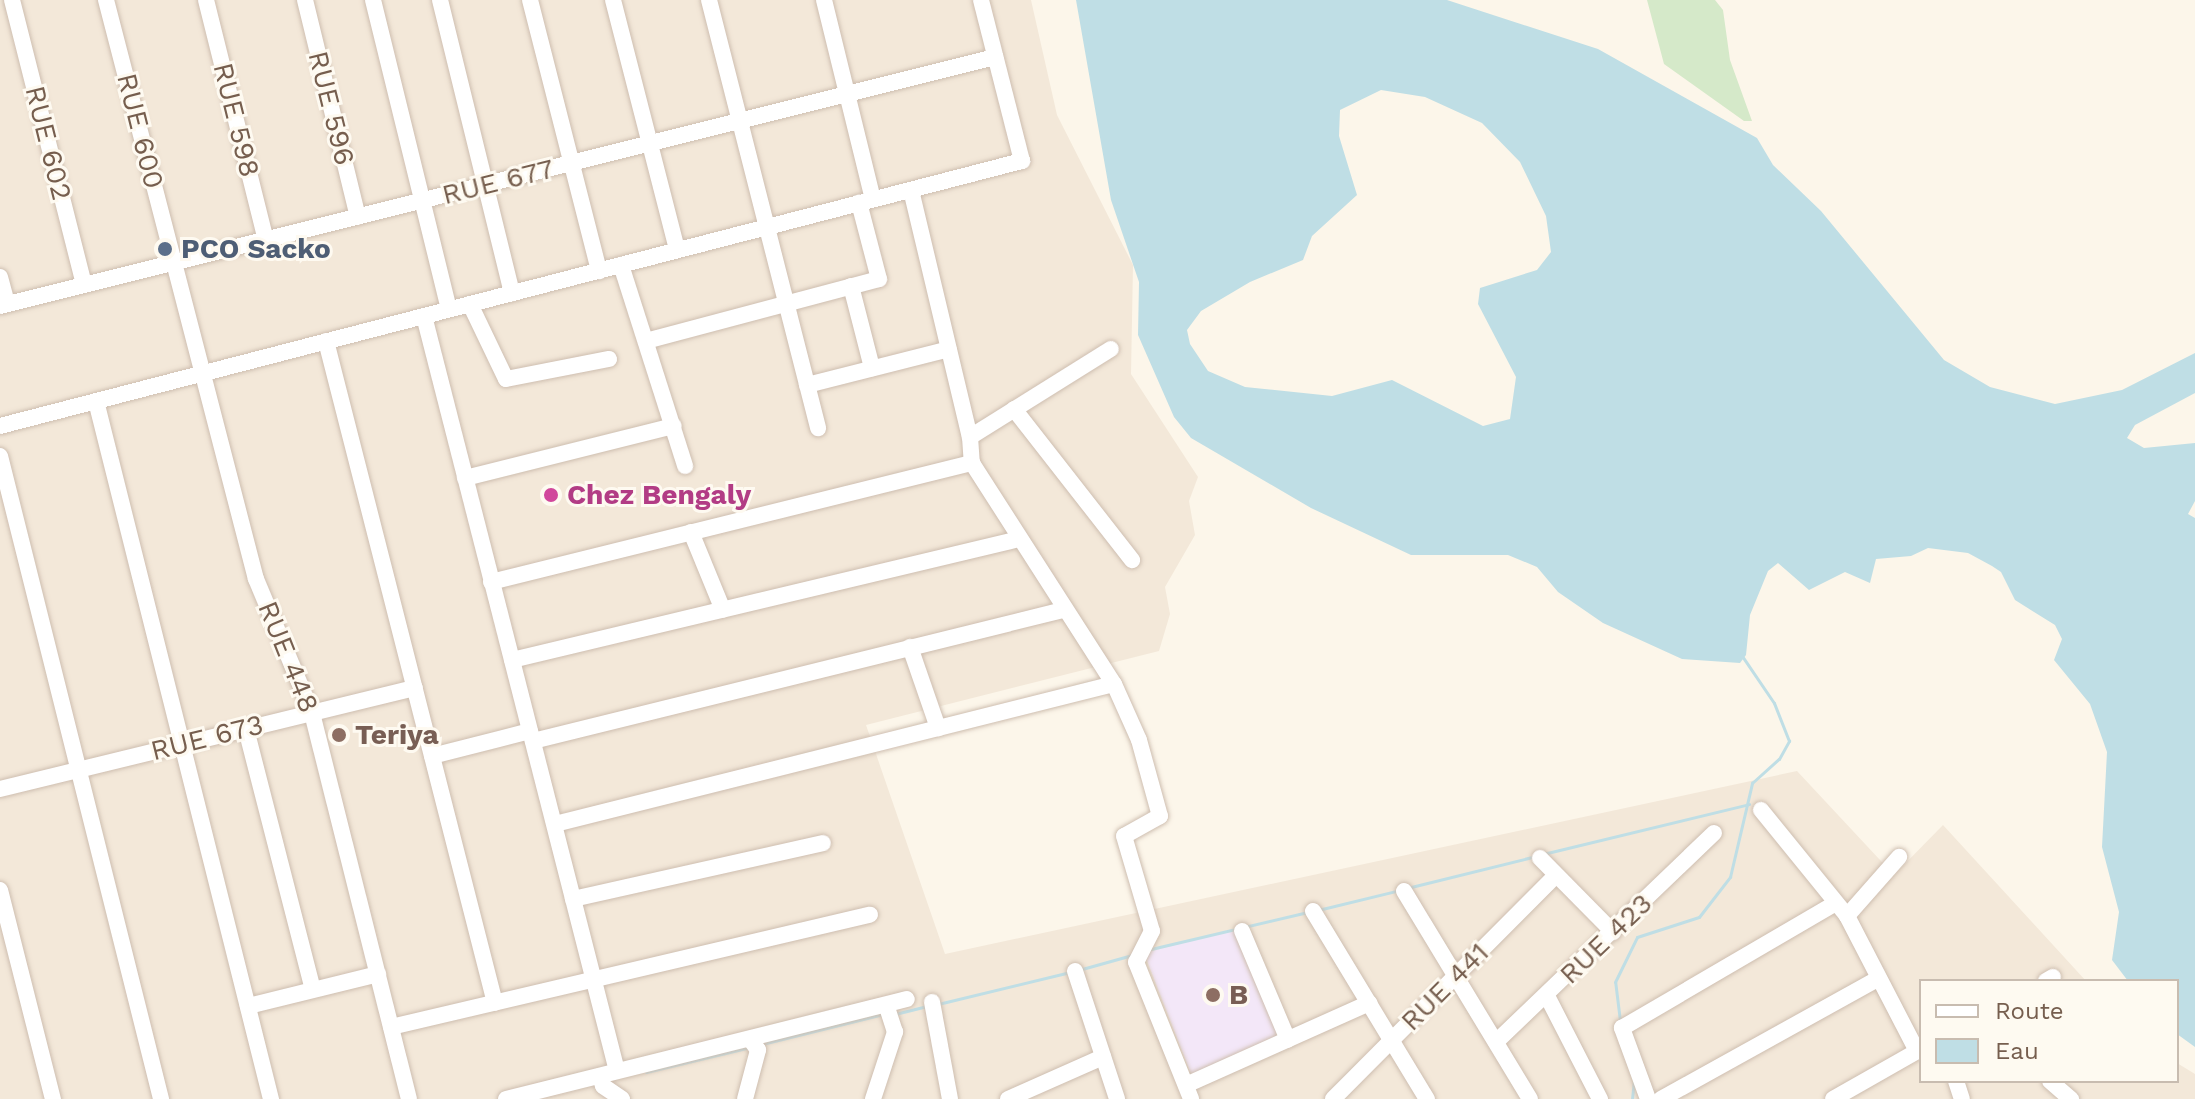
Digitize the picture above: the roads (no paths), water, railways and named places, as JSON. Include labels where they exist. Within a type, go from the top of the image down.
[{"type":"street","name":"RUE 602","points":[[12,0],[84,285]]},
{"type":"street","name":"RUE 600","points":[[106,0],[173,263]]},
{"type":"street","name":"RUE 598","points":[[206,0],[266,240]]},
{"type":"street","name":"RUE 596","points":[[305,0],[358,217]]},
{"type":"street","points":[[373,0],[449,309]]},
{"type":"street","points":[[440,0],[512,293]]},
{"type":"street","points":[[530,0],[599,271]]},
{"type":"street","points":[[613,0],[677,250]]},
{"type":"street","points":[[709,0],[818,428]]},
{"type":"street","points":[[646,341],[879,279],[847,94],[824,0]]},
{"type":"street","points":[[0,426],[1022,161],[981,0]]},
{"type":"street","name":"RUE 677","points":[[3,305],[995,57]]},
{"type":"street","points":[[911,190],[970,437],[972,463],[1063,610],[1114,684],[1139,740],[1160,816],[1124,836],[1151,921],[1152,931],[1138,955],[1188,1092],[1288,1040],[1369,1003]]},
{"type":"street","name":"RUE 448","points":[[173,263],[256,579],[312,713],[409,1099]]},
{"type":"street","points":[[621,265],[685,466]]},
{"type":"street","points":[[0,277],[3,305]]},
{"type":"street","points":[[851,286],[872,368]]},
{"type":"street","points":[[470,304],[506,379],[609,359]]},
{"type":"street","points":[[424,316],[617,1071]]},
{"type":"street","points":[[326,341],[495,1003]]},
{"type":"street","points":[[807,385],[949,349]]},
{"type":"street","points":[[970,437],[1111,349]]},
{"type":"street","points":[[96,401],[271,1099]]},
{"type":"street","points":[[1014,409],[1132,560]]},
{"type":"street","points":[[465,478],[674,426]]},
{"type":"street","points":[[0,456],[161,1099]]},
{"type":"street","points":[[491,582],[972,463]]},
{"type":"street","points":[[691,532],[723,610]]},
{"type":"street","points":[[512,660],[1019,539]]},
{"type":"street","points":[[432,756],[531,736],[1063,610]]},
{"type":"street","points":[[910,647],[938,728]]},
{"type":"street","points":[[555,824],[1114,684]]},
{"type":"street","name":"RUE 673","points":[[0,789],[415,688]]},
{"type":"street","points":[[246,729],[313,990]]},
{"type":"street","points":[[1761,810],[1840,910],[1919,1050],[1833,1099]]},
{"type":"street","name":"RUE 423","points":[[1496,1042],[1714,833]]},
{"type":"street","points":[[573,899],[823,843]]},
{"type":"street","points":[[1648,1099],[1622,1028],[1840,910],[1899,857]]},
{"type":"street","points":[[1540,858],[1613,932]]},
{"type":"street","name":"RUE 441","points":[[1333,1099],[1556,875]]},
{"type":"street","points":[[0,890],[53,1099]]},
{"type":"street","points":[[1404,891],[1530,1099]]},
{"type":"street","points":[[1313,911],[1427,1099]]},
{"type":"street","points":[[391,1027],[870,915]]},
{"type":"street","points":[[1242,931],[1288,1040]]},
{"type":"street","points":[[1075,971],[1117,1099]]},
{"type":"street","points":[[248,1006],[378,974]]},
{"type":"street","points":[[1661,1099],[1879,978]]},
{"type":"street","points":[[1547,996],[1600,1099]]},
{"type":"street","points":[[506,1099],[601,1081],[617,1071],[907,999]]},
{"type":"street","points":[[932,1002],[950,1099]]},
{"type":"street","points":[[873,1099],[895,1032],[886,1005]]},
{"type":"street","points":[[745,1099],[758,1050],[750,1039]]},
{"type":"street","points":[[1008,1099],[1103,1057]]},
{"type":"street","points":[[601,1081],[622,1099]]},
{"type":"street","points":[[2052,1083],[2071,1099]]},
{"type":"water","points":[[1076,0],[1447,0],[1598,49],[1757,138],[1773,165],[1821,211],[1944,360],[1990,387],[2055,404],[2122,390],[2195,353],[2195,393],[2135,425],[2127,438],[2144,448],[2195,443],[2195,501],[2188,514],[2195,518],[2195,1047],[2179,1035],[2179,979],[2126,979],[2112,960],[2119,912],[2102,847],[2107,752],[2090,704],[2054,660],[2062,639],[2055,625],[2015,600],[2001,572],[1968,553],[1928,548],[1911,556],[1876,559],[1870,583],[1845,572],[1809,590],[1778,563],[1768,571],[1750,615],[1746,655],[1740,663],[1682,659],[1603,623],[1558,592],[1537,567],[1508,555],[1411,555],[1311,508],[1191,438],[1174,417],[1138,335],[1139,282],[1111,200]],"holes":[[[1381,90],[1425,97],[1482,123],[1520,162],[1546,216],[1551,252],[1537,270],[1480,288],[1478,304],[1516,377],[1510,419],[1483,426],[1392,380],[1332,396],[1245,387],[1208,371],[1190,344],[1187,330],[1201,311],[1250,282],[1303,260],[1312,236],[1357,195],[1339,136],[1340,110]]]},
{"type":"waterway","points":[[1620,1021],[1615,982],[1637,937],[1699,917],[1730,877],[1752,783],[1779,759],[1789,741],[1774,703],[1742,656]]},
{"type":"waterway","points":[[1543,854],[1749,804]]},
{"type":"waterway","points":[[1407,888],[1536,856]]},
{"type":"waterway","points":[[1318,910],[1400,890]]},
{"type":"waterway","points":[[1151,949],[1307,912]]},
{"type":"waterway","points":[[1082,969],[1132,955]]},
{"type":"waterway","points":[[938,1004],[1070,972]]},
{"type":"waterway","points":[[895,1014],[926,1006]]},
{"type":"waterway","points":[[762,1044],[883,1014]]},
{"type":"waterway","points":[[646,1072],[747,1048]]},
{"type":"waterway","points":[[1632,1099],[1634,1079]]},
{"type":"place","name":"PCO Sacko","points":[[165,249]]},
{"type":"place","name":"Chez Bengaly","points":[[551,495]]},
{"type":"place","name":"Teriya","points":[[339,735]]},
{"type":"place","name":"B","points":[[1213,995]]}]
